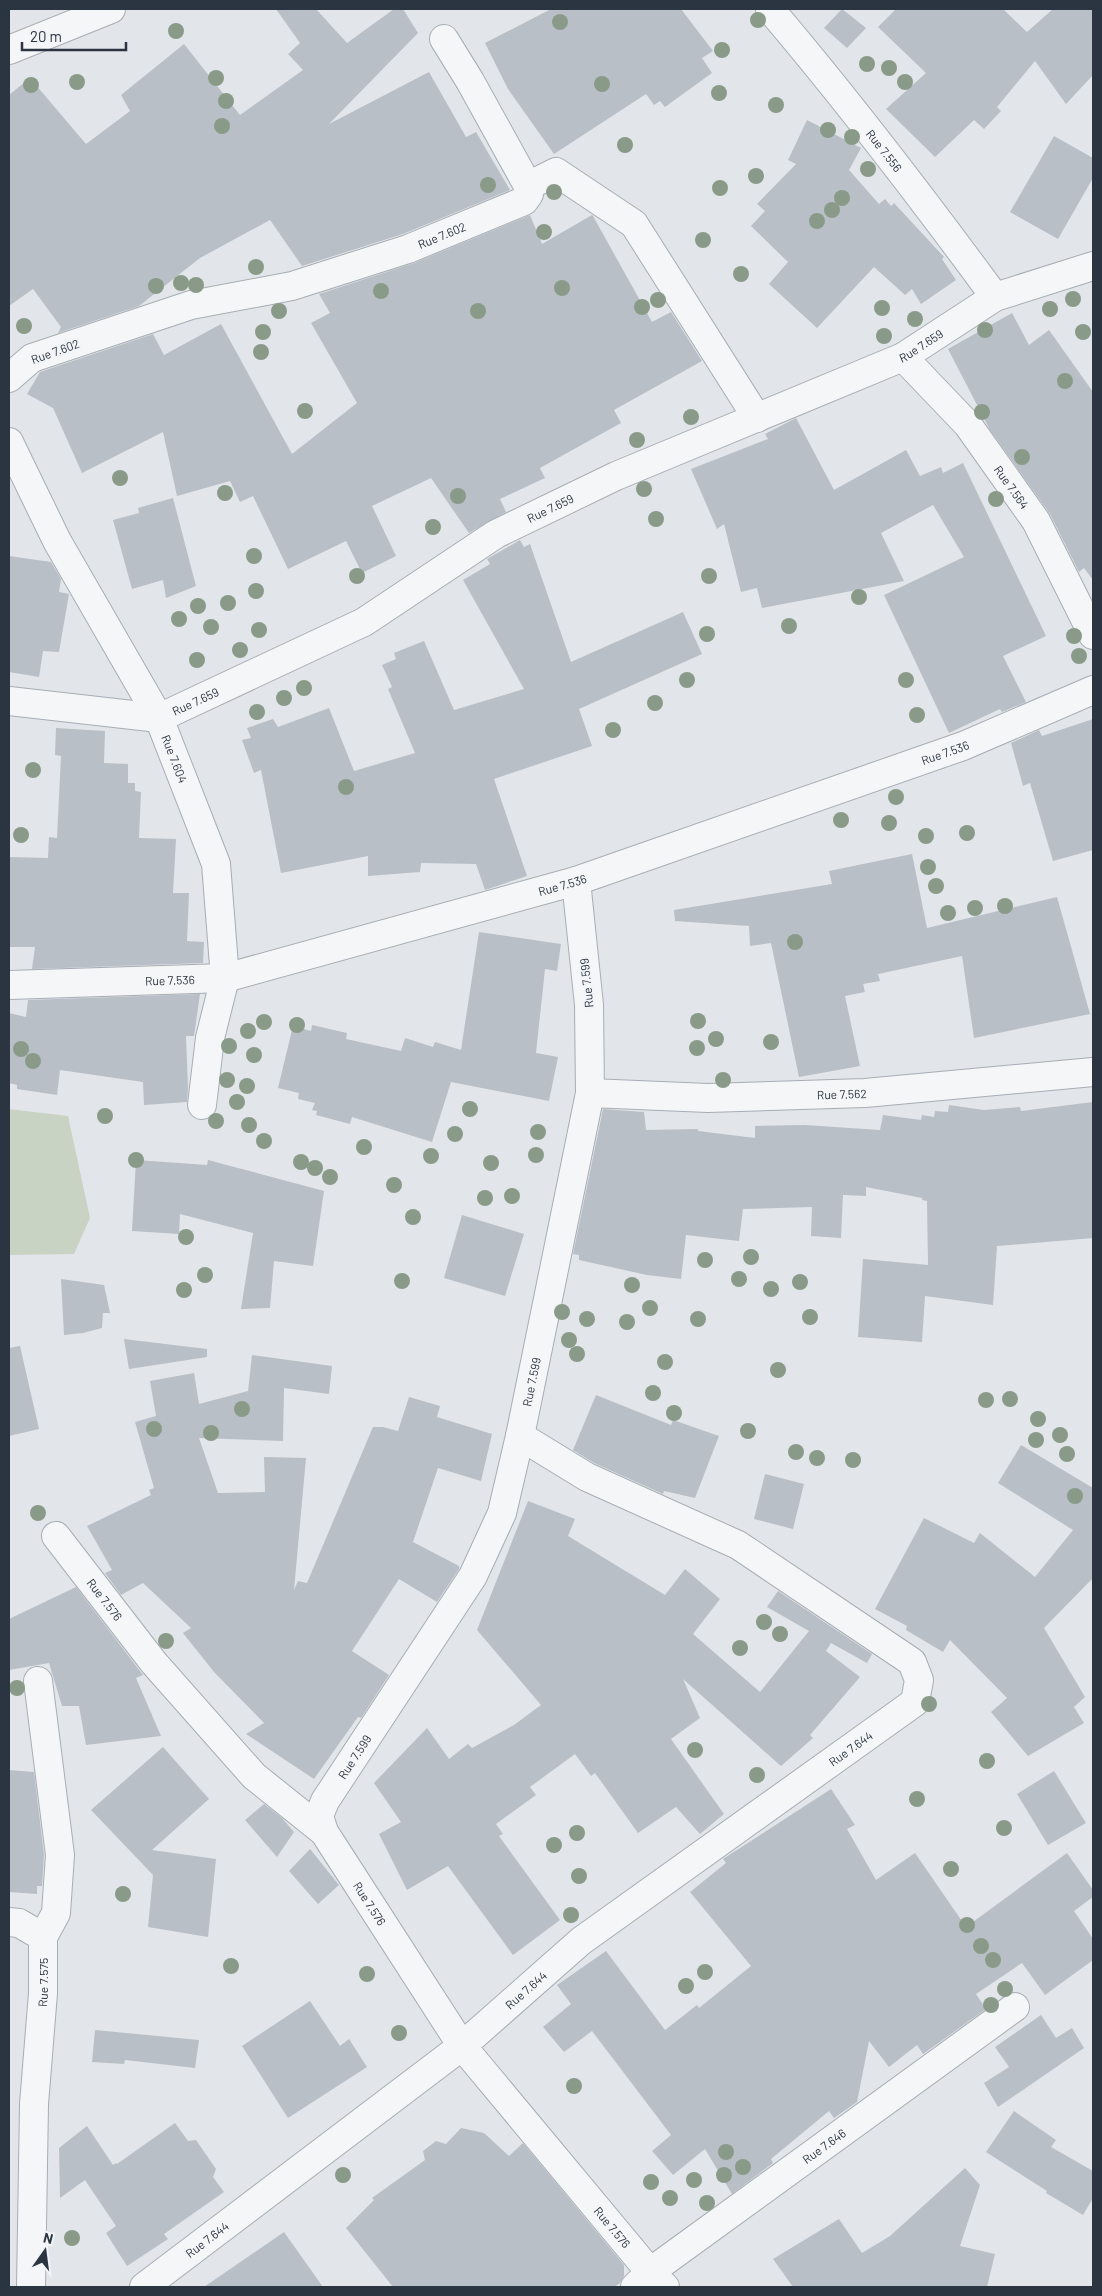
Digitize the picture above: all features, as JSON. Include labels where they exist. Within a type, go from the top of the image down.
[{"type":"street","points":[[9,50],[111,9]]},
{"type":"street","name":"Rue 7.556","points":[[770,9],[892,159],[995,297]]},
{"type":"street","points":[[444,39],[470,80],[528,186],[556,172],[634,224],[757,418]]},
{"type":"street","name":"Rue 7.602","points":[[9,378],[32,358],[191,305],[292,286],[408,249],[524,201],[529,194],[528,186]]},
{"type":"street","name":"Rue 7.659","points":[[9,701],[159,718],[364,622],[496,534],[616,476],[903,357],[995,297],[1093,266]]},
{"type":"street","name":"Rue 7.564","points":[[903,357],[968,425],[1036,522],[1093,635]]},
{"type":"street","name":"Rue 7.604","points":[[9,442],[57,541],[159,718],[216,864],[225,978],[210,1038],[202,1105]]},
{"type":"street","name":"Rue 7.536","points":[[9,985],[225,978],[576,881],[963,746],[1093,690]]},
{"type":"street","name":"Rue 7.599","points":[[324,1832],[318,1816],[325,1801],[473,1576],[502,1513],[520,1436],[590,1093],[589,1005],[576,881]]},
{"type":"street","name":"Rue 7.562","points":[[590,1093],[708,1098],[865,1093],[1093,1072]]},
{"type":"street","name":"Rue 7.644","points":[[144,2287],[462,2046],[581,1941],[914,1702],[919,1680],[912,1662],[809,1592],[738,1545],[587,1477],[520,1436]]},
{"type":"street","name":"Rue 7.576","points":[[56,1536],[154,1663],[254,1776],[324,1832],[462,2046],[650,2282]]},
{"type":"street","name":"Rue 7.575","points":[[31,2287],[34,2104],[42,1993],[43,1937],[56,1913],[60,1855],[38,1681]]},
{"type":"street","points":[[9,1922],[19,1923],[43,1937]]},
{"type":"street","name":"Rue 7.646","points":[[650,2282],[1015,2007]]},
{"type":"green space","points":[[9,1109],[68,1116],[90,1218],[74,1254],[9,1255]]},
{"type":"building","points":[[276,9],[316,9],[347,43],[394,9],[403,9],[418,33],[329,124],[429,72],[466,137],[476,132],[510,190],[403,234],[302,266],[270,220],[200,258],[139,306],[58,333],[61,327],[33,289],[9,306],[9,95],[30,78],[86,144],[130,111],[121,95],[184,44],[240,115],[303,70],[288,54],[300,43]]},
{"type":"building","points":[[551,9],[681,9],[713,51],[702,58],[712,73],[665,107],[660,101],[654,105],[646,94],[554,154],[508,89],[485,43]]},
{"type":"building","points":[[842,9],[866,28],[847,48],[824,28]]},
{"type":"building","points":[[896,9],[1003,9],[1027,32],[1053,9],[1093,9],[1093,75],[1066,104],[1035,61],[997,107],[1001,111],[984,129],[974,120],[935,157],[886,109],[926,73],[878,27]]},
{"type":"building","points":[[807,120],[861,148],[849,170],[879,204],[885,199],[891,206],[894,203],[944,257],[942,259],[956,280],[921,304],[912,289],[905,295],[874,267],[817,328],[769,284],[788,262],[751,226],[765,211],[757,204],[796,164],[788,160]]},
{"type":"building","points":[[1054,136],[1093,158],[1093,178],[1058,239],[1010,212]]},
{"type":"building","points":[[530,215],[542,244],[592,215],[652,322],[671,312],[702,361],[614,410],[621,423],[540,468],[545,478],[500,499],[506,512],[469,533],[431,478],[372,506],[396,556],[362,573],[346,541],[288,569],[253,496],[240,502],[230,481],[177,496],[163,432],[82,473],[53,408],[27,394],[40,372],[153,334],[164,355],[221,324],[292,454],[357,403],[311,323],[330,313],[319,294],[414,263]]},
{"type":"building","points":[[1012,313],[1029,345],[1049,330],[1093,392],[1093,580],[1084,568],[1079,572],[1050,514],[990,430],[948,349]]},
{"type":"building","points":[[796,418],[834,490],[906,450],[920,476],[941,467],[943,473],[963,463],[1046,636],[1003,656],[1026,702],[1002,712],[1000,709],[949,733],[884,595],[964,557],[933,505],[881,533],[904,581],[762,608],[757,588],[741,592],[724,524],[717,529],[691,469],[768,439],[765,434]]},
{"type":"building","points":[[173,498],[196,586],[166,598],[163,580],[132,589],[113,520],[139,513],[138,508]]},
{"type":"building","points":[[520,540],[524,547],[530,544],[571,662],[683,612],[702,654],[579,709],[592,746],[494,779],[527,876],[485,890],[476,864],[421,863],[420,872],[368,876],[368,856],[281,873],[261,770],[254,773],[242,740],[251,738],[247,728],[273,719],[278,727],[329,708],[354,771],[415,753],[388,689],[392,687],[382,665],[396,659],[394,653],[424,641],[454,710],[524,689],[463,580],[490,564],[487,559]]},
{"type":"building","points":[[9,556],[51,562],[61,579],[59,592],[69,594],[59,652],[43,651],[39,677],[9,672]]},
{"type":"building","points":[[1093,719],[1093,850],[1053,861],[1030,783],[1023,786],[1011,743],[1039,730],[1042,736]]},
{"type":"building","points":[[56,728],[105,731],[104,763],[128,764],[128,783],[135,783],[135,791],[141,792],[139,838],[176,839],[173,893],[189,893],[187,941],[204,942],[203,963],[32,969],[35,947],[9,947],[9,857],[48,858],[49,837],[57,838],[61,756],[55,755]]},
{"type":"building","points":[[912,854],[927,928],[1057,897],[1090,1014],[974,1038],[962,956],[878,974],[880,981],[863,984],[865,992],[845,996],[860,1066],[799,1077],[771,943],[750,946],[749,926],[675,921],[674,910],[832,884],[829,871]]},
{"type":"building","points":[[479,932],[561,944],[557,971],[545,969],[536,1053],[558,1057],[549,1101],[451,1082],[432,1142],[352,1117],[350,1124],[316,1115],[317,1111],[312,1110],[315,1103],[298,1099],[299,1093],[278,1088],[293,1026],[311,1031],[312,1025],[347,1033],[346,1039],[401,1051],[405,1038],[433,1047],[435,1042],[461,1050]]},
{"type":"building","points":[[200,994],[194,1036],[186,1036],[187,1102],[144,1105],[143,1082],[60,1070],[57,1095],[17,1089],[17,1085],[9,1083],[9,1013],[26,1017],[28,1000]]},
{"type":"building","points":[[1093,1102],[1093,1238],[997,1246],[993,1305],[925,1296],[922,1342],[858,1337],[863,1259],[928,1265],[927,1201],[922,1200],[922,1198],[866,1187],[866,1196],[843,1195],[841,1238],[811,1236],[812,1207],[743,1209],[739,1241],[686,1235],[681,1279],[647,1275],[579,1260],[579,1255],[573,1254],[603,1109],[644,1112],[646,1130],[698,1129],[698,1131],[755,1138],[755,1126],[805,1125],[880,1130],[883,1115],[921,1120],[922,1115],[934,1117],[935,1111],[948,1112],[949,1105],[984,1110],[1020,1107],[1021,1111]]},
{"type":"building","points":[[136,1160],[207,1165],[208,1160],[324,1191],[313,1266],[274,1261],[270,1308],[241,1309],[253,1233],[180,1214],[179,1234],[132,1231]]},
{"type":"building","points":[[462,1215],[524,1234],[505,1296],[444,1278]]},
{"type":"building","points":[[61,1279],[104,1285],[110,1313],[103,1313],[102,1328],[64,1335]]},
{"type":"building","points":[[124,1339],[207,1349],[207,1357],[129,1369]]},
{"type":"building","points":[[20,1346],[39,1429],[9,1436],[9,1348]]},
{"type":"building","points":[[252,1355],[332,1366],[329,1394],[284,1388],[283,1441],[199,1438],[218,1493],[265,1492],[264,1457],[306,1458],[294,1590],[298,1581],[307,1583],[373,1427],[383,1427],[398,1431],[409,1397],[440,1406],[437,1417],[492,1434],[481,1481],[438,1468],[413,1542],[459,1566],[459,1569],[437,1602],[399,1579],[352,1651],[389,1675],[361,1718],[358,1717],[314,1779],[246,1734],[264,1723],[214,1672],[183,1633],[191,1628],[143,1583],[121,1595],[105,1573],[112,1570],[87,1526],[151,1495],[149,1490],[154,1488],[135,1422],[156,1416],[150,1381],[194,1373],[199,1404],[248,1391]]},
{"type":"building","points":[[596,1395],[671,1425],[673,1420],[719,1436],[695,1498],[664,1491],[663,1494],[594,1463],[573,1450]]},
{"type":"building","points":[[1021,1445],[1093,1488],[1093,1578],[1044,1628],[1085,1697],[1074,1707],[1084,1723],[1028,1756],[991,1712],[1007,1698],[950,1640],[943,1652],[906,1630],[907,1626],[875,1609],[924,1518],[974,1543],[980,1533],[1035,1577],[1073,1530],[998,1483]]},
{"type":"building","points":[[765,1474],[804,1484],[793,1529],[754,1519]]},
{"type":"building","points":[[528,1501],[575,1519],[568,1536],[665,1595],[685,1569],[720,1599],[693,1634],[760,1692],[809,1631],[767,1607],[778,1591],[872,1654],[867,1663],[831,1643],[826,1651],[860,1677],[810,1735],[813,1738],[781,1766],[683,1679],[700,1718],[671,1739],[724,1814],[700,1834],[676,1807],[638,1833],[595,1773],[591,1776],[575,1754],[530,1787],[536,1795],[496,1824],[503,1834],[499,1836],[560,1920],[513,1955],[448,1866],[407,1890],[379,1834],[401,1822],[374,1783],[427,1728],[449,1759],[468,1744],[472,1748],[514,1725],[541,1705],[477,1630]]},
{"type":"building","points":[[76,1587],[143,1675],[136,1678],[161,1736],[86,1745],[79,1706],[62,1706],[49,1663],[9,1670],[9,1619]]},
{"type":"building","points":[[163,1747],[209,1799],[152,1850],[216,1859],[208,1937],[148,1927],[153,1875],[91,1810]]},
{"type":"building","points":[[9,1770],[34,1772],[44,1855],[42,1886],[37,1886],[37,1894],[9,1892]]},
{"type":"building","points":[[1054,1771],[1086,1823],[1048,1845],[1017,1794]]},
{"type":"building","points":[[831,1789],[855,1825],[847,1829],[876,1880],[915,1853],[966,1927],[1067,1853],[1093,1890],[1093,1897],[1074,1911],[1093,1939],[1093,1960],[1045,1995],[1022,1963],[976,1994],[986,2009],[923,2054],[917,2045],[889,2067],[869,2041],[857,2102],[834,2118],[829,2111],[771,2159],[773,2163],[732,2194],[705,2149],[673,2175],[652,2151],[671,2135],[592,2031],[564,2052],[543,2027],[571,2004],[557,1985],[606,1951],[665,2030],[697,2005],[699,2008],[751,1966],[690,1892],[726,1863],[723,1859]]},
{"type":"building","points":[[264,1804],[282,1818],[294,1832],[277,1857],[245,1820]]},
{"type":"building","points":[[310,1849],[339,1885],[318,1904],[289,1871]]},
{"type":"building","points":[[310,2001],[340,2046],[349,2039],[367,2067],[288,2118],[242,2046]]},
{"type":"building","points":[[1041,2015],[1056,2038],[1072,2028],[1084,2048],[998,2107],[984,2083],[1009,2067],[995,2047]]},
{"type":"building","points":[[95,2030],[199,2040],[195,2068],[125,2060],[124,2064],[92,2062]]},
{"type":"building","points":[[1014,2111],[1056,2140],[1051,2147],[1093,2171],[1093,2198],[1083,2215],[1046,2193],[1047,2191],[986,2152]]},
{"type":"building","points":[[175,2123],[188,2141],[196,2140],[216,2169],[213,2177],[224,2192],[164,2234],[168,2239],[127,2266],[106,2233],[116,2226],[85,2180],[60,2198],[59,2148],[87,2126],[113,2165]]},
{"type":"building","points":[[461,2128],[484,2133],[509,2156],[523,2143],[624,2265],[624,2276],[620,2283],[614,2287],[393,2287],[346,2228],[374,2200],[372,2198],[425,2160],[423,2151],[436,2141],[446,2144]]},
{"type":"building","points":[[965,2168],[980,2185],[960,2246],[995,2254],[987,2287],[793,2287],[773,2259],[839,2219],[862,2253],[890,2236]]},
{"type":"building","points":[[284,2232],[323,2287],[204,2287]]}]
